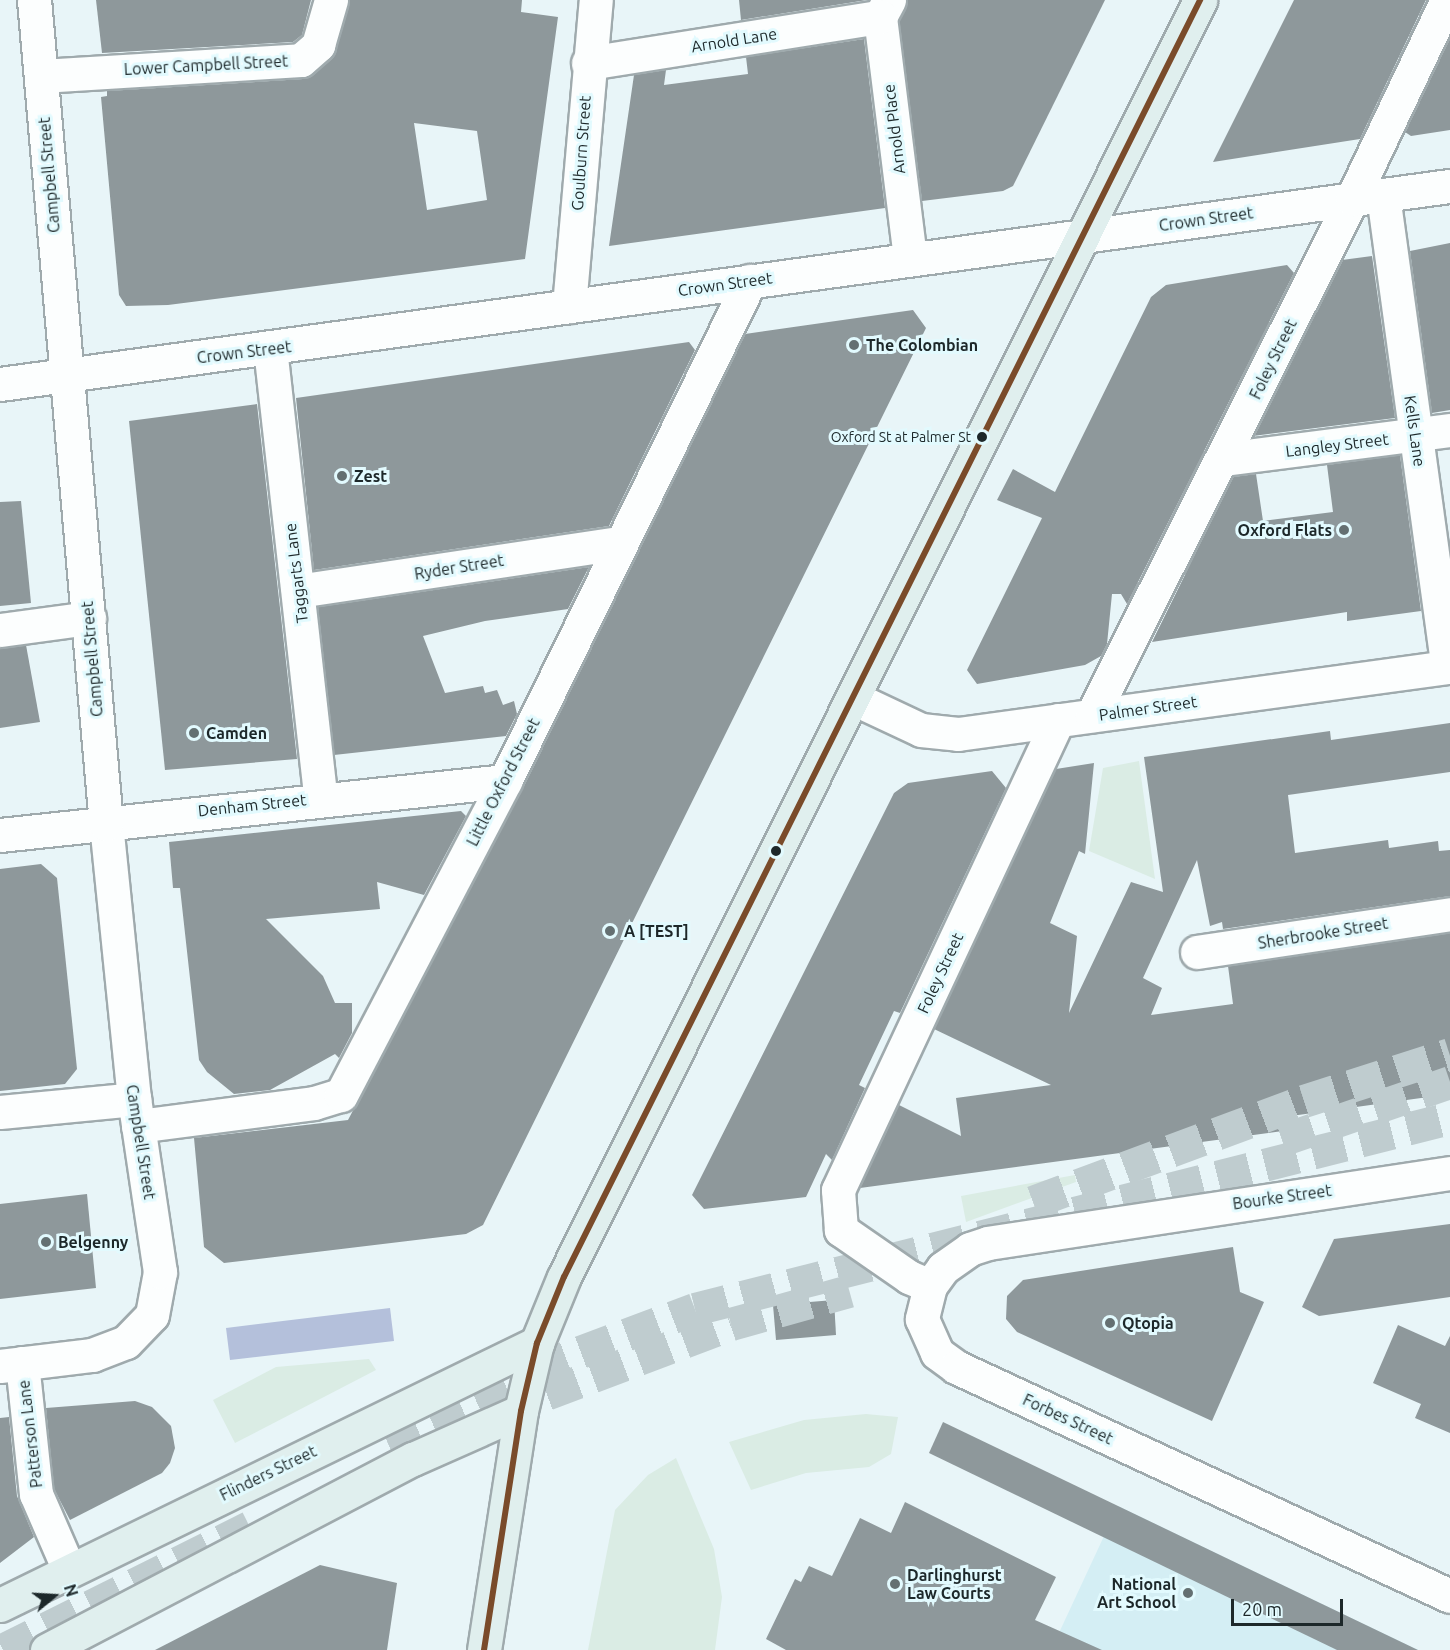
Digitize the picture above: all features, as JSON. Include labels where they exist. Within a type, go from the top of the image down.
[{"type":"main road","points":[[484,1650],[521,1411],[537,1343],[571,1260],[854,698],[1200,0]]},
{"type":"main road","name":"Flinders Street","points":[[0,1605],[537,1343]]},
{"type":"main road","points":[[47,1650],[413,1459],[521,1411]]},
{"type":"street","name":"Campbell Street","points":[[11,1364],[108,1351],[126,1342],[152,1315],[159,1292],[160,1250],[136,1112],[106,824],[34,0]]},
{"type":"street","name":"Lower Campbell Street","points":[[40,76],[301,60],[318,45],[332,0]]},
{"type":"street","name":"Goulburn Street","points":[[569,306],[588,63],[596,0]]},
{"type":"street","name":"Foley Street","points":[[1092,715],[1223,459],[1368,197],[1447,0]]},
{"type":"street","name":"Arnold Lane","points":[[588,63],[885,8]]},
{"type":"street","name":"Arnold Place","points":[[885,8],[910,259]]},
{"type":"street","name":"Crown Street","points":[[0,384],[1450,186]]},
{"type":"street","name":"Kells Lane","points":[[1368,197],[1416,435],[1449,667]]},
{"type":"street","name":"Little Oxford Street","points":[[136,1112],[314,1103],[341,1095],[505,781],[750,281]]},
{"type":"street","name":"Taggarts Lane","points":[[270,348],[321,797]]},
{"type":"street","name":"Langley Street","points":[[1223,459],[1450,430]]},
{"type":"street","name":"Ryder Street","points":[[298,591],[620,543]]},
{"type":"street","points":[[0,630],[89,618]]},
{"type":"street","name":"Palmer Street","points":[[854,698],[899,722],[938,734],[1449,667]]},
{"type":"street","name":"Foley Street","points":[[930,1286],[841,1230],[838,1190],[1058,720]]},
{"type":"street","name":"Denham Street","points":[[0,835],[321,797],[505,781]]},
{"type":"street","name":"Sherbrooke Street","points":[[1197,952],[1450,914]]},
{"type":"street","points":[[0,1112],[136,1112]]},
{"type":"street","name":"Bourke Street","points":[[1113,1222],[1450,1173]]},
{"type":"street","name":"Forbes Street","points":[[1113,1222],[970,1248],[943,1268],[930,1286],[922,1319],[928,1338],[937,1353],[956,1368],[1450,1596]]},
{"type":"street","name":"Patterson Lane","points":[[11,1364],[36,1494],[69,1570]]},
{"type":"shaded area","points":[[1139,761],[1155,879],[1089,851],[1103,768]]},
{"type":"shaded area","points":[[1075,1175],[1076,1182],[966,1222],[961,1196]]},
{"type":"shaded area","points":[[390,1308],[394,1341],[230,1360],[226,1328]]},
{"type":"shaded area","points":[[369,1359],[376,1370],[235,1443],[213,1400],[276,1367]]},
{"type":"shaded area","points":[[866,1414],[898,1417],[891,1454],[869,1467],[806,1473],[751,1490],[729,1442],[804,1420]]},
{"type":"shaded area","points":[[676,1458],[714,1549],[722,1597],[715,1650],[588,1650],[615,1510],[648,1475]]},
{"type":"shaded area","name":"National Art School","points":[[1118,1506],[1418,1650],[1051,1650]]},
{"type":"building","points":[[96,0],[311,0],[302,35],[293,42],[102,53]]},
{"type":"building","points":[[349,0],[522,0],[521,12],[558,17],[525,259],[168,305],[126,306],[119,295],[101,97],[107,96],[107,91],[303,79],[336,51]],"holes":[[[414,123],[477,131],[487,200],[427,210]]]},
{"type":"building","points":[[739,0],[867,0],[741,20]]},
{"type":"building","points":[[908,0],[1105,0],[1013,186],[1003,191],[922,201],[899,21]]},
{"type":"building","points":[[1294,0],[1426,0],[1360,139],[1213,162]]},
{"type":"building","points":[[1450,37],[1450,130],[1411,136],[1405,132]]},
{"type":"building","points":[[864,39],[885,208],[609,246],[634,75],[666,70],[664,85],[748,74],[746,57]]},
{"type":"building","points":[[1450,243],[1450,410],[1432,413],[1410,251]]},
{"type":"building","points":[[1372,256],[1395,418],[1253,436],[1342,260]]},
{"type":"building","points":[[1287,265],[1294,273],[1127,604],[1121,594],[1112,594],[1107,644],[1101,656],[1085,665],[977,684],[967,670],[1042,518],[997,500],[1013,469],[1055,492],[1151,297],[1166,285]]},
{"type":"building","points":[[913,310],[926,328],[483,1225],[466,1234],[224,1263],[204,1247],[194,1138],[348,1120],[522,790],[745,334]]},
{"type":"building","points":[[689,342],[695,350],[609,526],[314,570],[296,398]]},
{"type":"building","points":[[257,404],[297,759],[165,770],[129,421]]},
{"type":"building","points":[[1400,455],[1421,611],[1347,621],[1347,612],[1152,642],[1233,477],[1256,474],[1263,521],[1333,512],[1327,465]]},
{"type":"building","points":[[21,501],[31,603],[0,606],[0,502]]},
{"type":"building","points":[[589,567],[568,609],[485,621],[423,636],[445,693],[483,686],[485,693],[497,690],[503,705],[514,701],[517,714],[506,736],[334,755],[318,607]]},
{"type":"building","points":[[26,645],[40,722],[0,728],[0,648]]},
{"type":"building","points":[[1450,723],[1450,772],[1288,795],[1295,853],[1388,840],[1389,848],[1438,841],[1439,851],[1450,850],[1450,896],[1223,929],[1222,922],[1210,926],[1197,860],[1143,978],[1162,988],[1151,1015],[1233,1004],[1228,966],[1450,933],[1450,1094],[1291,1116],[1290,1130],[860,1188],[899,1105],[961,1136],[956,1098],[1051,1085],[934,1029],[1056,769],[1094,763],[1085,854],[1079,851],[1050,923],[1077,936],[1069,1013],[1131,882],[1163,892],[1144,757],[1330,731],[1331,740]]},
{"type":"building","points":[[992,771],[1006,788],[900,1013],[894,1011],[859,1085],[865,1088],[832,1160],[826,1154],[806,1197],[704,1209],[692,1195],[894,793],[908,783]]},
{"type":"building","points":[[461,811],[466,816],[424,895],[377,882],[380,909],[266,919],[323,976],[335,1003],[352,1003],[352,1033],[339,1058],[335,1054],[270,1090],[234,1094],[207,1072],[199,1060],[180,888],[173,888],[169,842]]},
{"type":"building","points":[[41,864],[57,878],[77,1069],[65,1084],[0,1091],[0,869]]},
{"type":"building","name":"Belgenny","points":[[87,1194],[96,1288],[0,1299],[0,1204]]},
{"type":"building","points":[[1450,1224],[1450,1297],[1319,1316],[1302,1307],[1334,1239]]},
{"type":"building","points":[[1233,1247],[1240,1292],[1264,1302],[1212,1421],[1017,1332],[1006,1319],[1007,1296],[1023,1280]]},
{"type":"building","points":[[834,1300],[836,1335],[776,1340],[773,1305]]},
{"type":"building","points":[[1398,1325],[1445,1346],[1450,1336],[1450,1433],[1415,1418],[1421,1404],[1373,1383]]},
{"type":"building","points":[[135,1401],[152,1407],[171,1426],[175,1448],[170,1463],[162,1473],[70,1520],[54,1489],[46,1408]]},
{"type":"building","points":[[9,1417],[17,1496],[34,1537],[0,1563],[0,1418]]},
{"type":"building","points":[[943,1422],[1418,1650],[1337,1650],[929,1453]]},
{"type":"building","name":"Darlinghurst Law Courts","points":[[905,1502],[1056,1577],[1035,1620],[1102,1650],[786,1650],[766,1639],[795,1579],[801,1582],[809,1566],[832,1576],[860,1518],[891,1533]]},
{"type":"building","points":[[320,1565],[397,1583],[387,1650],[155,1650]]},
{"type":"tunnel","points":[[1033,1202],[1304,1101],[1450,1054]]},
{"type":"tunnel","points":[[1282,1140],[1450,1082]]},
{"type":"tunnel","points":[[384,1434],[535,1369],[695,1309],[1450,1118]]},
{"type":"tunnel","points":[[501,1411],[731,1324],[849,1291]]},
{"type":"tunnel","points":[[3,1650],[250,1527]]},
{"type":"transit line","points":[[484,1650],[521,1411],[537,1343],[564,1277],[1200,0]]},
{"type":"place","name":"The Colombian","points":[[854,345]]},
{"type":"place","name":"Oxford St at Palmer St","points":[[982,437]]},
{"type":"place","name":"Zest","points":[[342,476]]},
{"type":"place","name":"Oxford Flats","points":[[1344,530]]},
{"type":"place","name":"Camden","points":[[194,733]]},
{"type":"place","name":"A [TEST]","points":[[610,931]]},
{"type":"place","name":"Belgenny","points":[[46,1242]]},
{"type":"place","name":"Qtopia","points":[[1110,1323]]},
{"type":"place","name":"Darlinghurst Law Courts","points":[[895,1584]]},
{"type":"place","name":"National Art School","points":[[1188,1593]]}]
